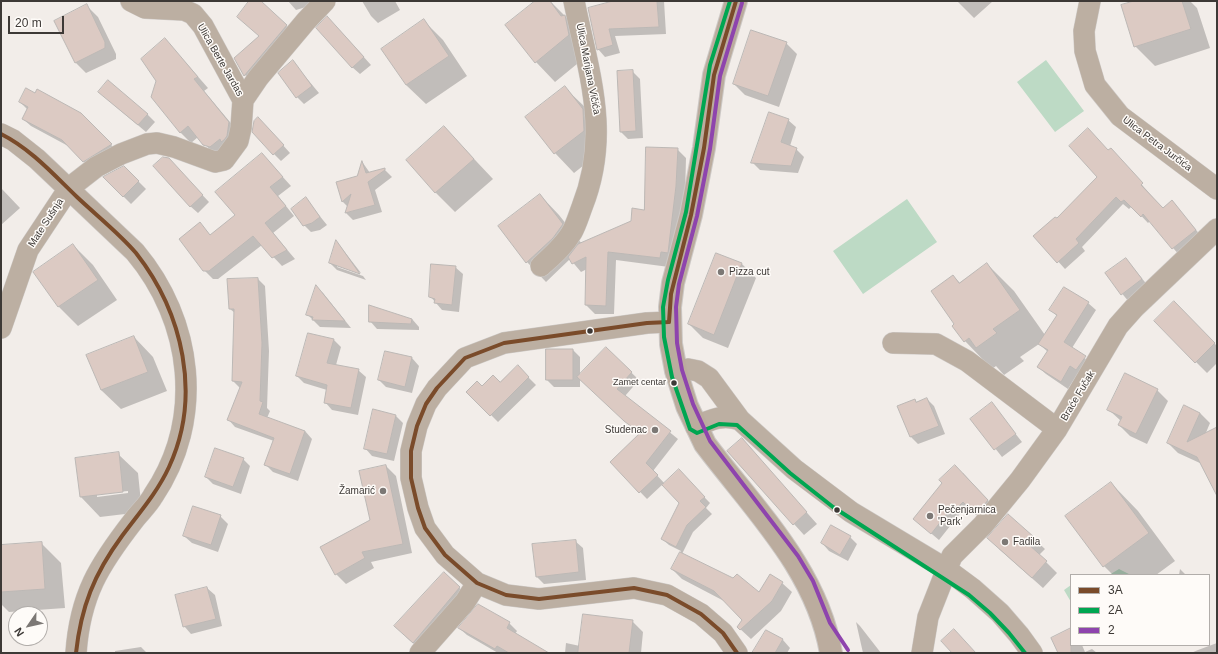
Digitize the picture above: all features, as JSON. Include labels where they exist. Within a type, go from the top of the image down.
[{"type":"main road","points":[[736,1],[714,75],[704,148],[691,215],[671,294],[669,322],[676,371],[687,406],[705,444],[793,559],[808,584],[825,626],[831,653]]},
{"type":"street","name":"Ulica Berte Jardas","points":[[69,188],[96,167],[121,154],[147,144],[157,143],[174,146],[215,162],[224,160],[238,141],[241,128],[243,100],[203,26],[193,14],[184,10],[145,8],[130,1]]},
{"type":"street","name":"Ulica Berte Jardas","points":[[243,100],[268,67],[325,1]]},
{"type":"street","name":"Ulica Marijana Vičića","points":[[541,266],[560,248],[572,232],[588,194],[597,146],[598,124],[596,103],[574,1]]},
{"type":"street","name":"Ulica Petra Jurčića","points":[[1090,1],[1084,31],[1085,44],[1095,85],[1120,116],[1217,189]]},
{"type":"street","points":[[1,134],[13,140],[69,188],[135,252],[162,289],[175,320],[182,346],[186,378],[186,407],[175,456],[153,496],[104,559],[93,580],[83,604],[76,653]]},
{"type":"street","name":"Mate Sušnja","points":[[1,328],[28,250],[69,188]]},
{"type":"street","name":"Braće Fučak","points":[[922,653],[928,617],[952,556],[983,525],[1020,480],[1057,429],[1118,326],[1134,308],[1217,229]]},
{"type":"street","points":[[669,322],[647,323],[504,343],[465,358],[437,388],[426,404],[417,426],[411,451],[411,478],[418,508],[425,528],[445,555],[476,583],[506,595],[539,598],[634,588],[667,594],[701,614],[723,633],[737,653]]},
{"type":"street","points":[[893,343],[936,344],[967,361],[1057,429]]},
{"type":"street","points":[[676,371],[688,369],[698,371],[709,378],[740,420],[794,469],[851,512],[946,569],[973,589],[1000,614],[1019,635],[1032,653]]},
{"type":"street","points":[[696,427],[720,417],[731,416],[740,420]]},
{"type":"street","points":[[420,653],[460,607],[476,583]]},
{"type":"green space","points":[[1046,60],[1084,111],[1055,132],[1017,82]]},
{"type":"green space","points":[[907,199],[937,242],[863,294],[833,251]]},
{"type":"green space","points":[[1119,569],[1129,574],[1111,574]]},
{"type":"green space","points":[[1070,586],[1070,600],[1064,590]]},
{"type":"building","points":[[249,1],[261,1],[287,25],[244,76],[234,58],[259,36],[237,17]]},
{"type":"building","points":[[535,1],[550,1],[561,16],[565,15],[569,35],[535,63],[505,25]]},
{"type":"building","points":[[613,1],[657,1],[659,27],[609,29],[613,45],[597,50],[588,8]]},
{"type":"building","points":[[1134,1],[1182,1],[1191,29],[1134,47],[1121,5]]},
{"type":"building","points":[[87,4],[105,42],[105,48],[75,63],[54,21]]},
{"type":"building","points":[[327,16],[364,57],[352,68],[316,28]]},
{"type":"building","points":[[424,19],[449,56],[406,85],[381,49]]},
{"type":"building","points":[[751,30],[787,42],[768,96],[733,84]]},
{"type":"building","points":[[165,38],[198,77],[194,79],[229,122],[227,136],[221,142],[220,139],[210,147],[203,145],[188,126],[180,133],[151,97],[156,81],[141,59]]},
{"type":"building","points":[[293,60],[312,86],[296,98],[278,73]]},
{"type":"building","points":[[633,70],[636,131],[620,132],[617,71]]},
{"type":"building","points":[[108,80],[148,114],[138,125],[98,92]]},
{"type":"building","points":[[565,86],[583,109],[584,131],[554,154],[525,117]]},
{"type":"building","points":[[26,88],[35,93],[37,89],[81,113],[112,144],[83,162],[62,140],[22,119],[28,107],[19,102]]},
{"type":"building","points":[[769,112],[789,119],[781,142],[797,148],[791,166],[751,163]]},
{"type":"building","points":[[258,117],[284,145],[273,155],[252,132],[254,121]]},
{"type":"building","points":[[444,126],[474,159],[435,193],[406,160]]},
{"type":"building","points":[[1088,128],[1108,150],[1111,148],[1143,183],[1141,185],[1163,208],[1172,200],[1196,230],[1172,249],[1143,214],[1141,217],[1124,200],[1121,202],[1116,197],[1076,239],[1079,243],[1057,263],[1033,236],[1055,217],[1057,218],[1097,177],[1069,146]]},
{"type":"building","points":[[646,147],[678,148],[676,186],[668,253],[661,252],[660,258],[608,252],[606,306],[585,305],[586,257],[572,264],[568,257],[578,244],[631,221],[632,208],[644,210]]},
{"type":"building","points":[[262,153],[283,177],[270,187],[286,206],[265,223],[287,250],[272,258],[253,236],[209,271],[203,271],[179,239],[200,222],[210,235],[235,215],[215,192]]},
{"type":"building","points":[[163,157],[169,158],[203,195],[190,207],[153,166]]},
{"type":"building","points":[[362,161],[366,173],[385,168],[385,170],[368,182],[375,205],[345,213],[351,194],[342,202],[336,182],[357,176]]},
{"type":"building","points":[[124,166],[139,181],[123,197],[103,177]]},
{"type":"building","points":[[540,194],[563,224],[553,238],[526,263],[498,226]]},
{"type":"building","points":[[306,197],[320,217],[312,223],[303,226],[291,209]]},
{"type":"building","points":[[336,240],[360,274],[329,263]]},
{"type":"building","points":[[73,244],[98,280],[58,307],[33,272]]},
{"type":"building","points":[[716,253],[742,263],[714,335],[688,324]]},
{"type":"building","points":[[1126,258],[1142,279],[1121,295],[1105,273]]},
{"type":"building","points":[[987,263],[1020,310],[993,329],[997,333],[976,348],[969,338],[964,342],[952,326],[954,324],[931,291],[953,275],[959,283]]},
{"type":"building","points":[[431,264],[456,266],[452,305],[434,303],[435,299],[429,297]]},
{"type":"building","points":[[258,278],[262,343],[260,401],[263,402],[259,414],[305,431],[290,474],[264,465],[274,438],[227,420],[242,382],[232,381],[234,309],[229,309],[227,279]]},
{"type":"building","points":[[316,285],[345,321],[312,320],[313,317],[306,315]]},
{"type":"building","points":[[1064,287],[1089,302],[1064,342],[1086,356],[1076,370],[1070,366],[1061,382],[1037,367],[1048,350],[1038,344],[1057,315],[1049,310]]},
{"type":"building","points":[[1174,301],[1215,343],[1195,363],[1154,321]]},
{"type":"building","points":[[369,305],[412,319],[411,324],[369,322]]},
{"type":"building","points":[[308,333],[334,339],[327,363],[359,369],[351,408],[324,403],[327,385],[296,376]]},
{"type":"building","points":[[134,336],[148,372],[101,390],[86,355]]},
{"type":"building","points":[[606,347],[632,372],[617,389],[671,431],[646,463],[658,475],[639,493],[610,462],[640,433],[624,421],[577,377]]},
{"type":"building","points":[[546,349],[573,349],[573,380],[546,380]]},
{"type":"building","points":[[385,351],[412,357],[405,387],[378,380]]},
{"type":"building","points":[[518,365],[529,377],[490,416],[466,392],[477,381],[482,386],[493,375],[500,382]]},
{"type":"building","points":[[1125,373],[1158,389],[1136,434],[1118,425],[1122,417],[1107,410]]},
{"type":"building","points":[[927,398],[939,426],[910,437],[897,406],[915,399],[916,402]]},
{"type":"building","points":[[992,402],[1016,434],[994,450],[970,419]]},
{"type":"building","points":[[1184,405],[1200,413],[1187,442],[1217,427],[1217,496],[1197,457],[1167,443]]},
{"type":"building","points":[[373,409],[396,415],[387,454],[364,449]]},
{"type":"building","points":[[742,438],[807,512],[793,525],[727,451]]},
{"type":"building","points":[[215,448],[244,458],[233,487],[205,477]]},
{"type":"building","points":[[119,452],[123,492],[80,497],[75,458]]},
{"type":"building","points":[[386,465],[403,544],[362,552],[365,558],[335,575],[320,547],[370,520],[359,471]]},
{"type":"building","points":[[955,465],[988,500],[976,515],[963,502],[957,508],[954,505],[931,534],[913,519],[942,483],[939,480]]},
{"type":"building","points":[[679,469],[705,497],[700,501],[706,507],[687,525],[676,547],[661,539],[679,503],[662,485]]},
{"type":"building","points":[[1111,482],[1149,533],[1103,567],[1065,516]]},
{"type":"building","points":[[193,506],[221,515],[211,545],[183,536]]},
{"type":"building","points":[[1008,514],[1034,537],[1028,544],[1047,561],[1032,578],[987,538]]},
{"type":"building","points":[[831,525],[851,536],[840,555],[821,543]]},
{"type":"building","points":[[576,540],[579,572],[536,577],[532,544]]},
{"type":"building","points":[[42,542],[45,589],[1,592],[1,545]]},
{"type":"building","points":[[680,552],[733,578],[737,574],[759,592],[770,574],[783,582],[772,601],[740,630],[737,627],[742,620],[714,591],[671,569]]},
{"type":"building","points":[[444,572],[460,587],[413,643],[394,626]]},
{"type":"building","points":[[207,587],[216,619],[183,627],[175,595]]},
{"type":"building","points":[[478,604],[510,622],[507,628],[549,653],[509,653],[497,646],[495,649],[458,628]]},
{"type":"building","points":[[583,614],[633,620],[629,653],[578,653]]},
{"type":"building","points":[[1070,628],[1071,653],[1058,653],[1051,638]]},
{"type":"building","points":[[954,629],[976,653],[952,653],[941,641]]},
{"type":"building","points":[[766,630],[783,639],[775,653],[752,653]]},
{"type":"transit line","name":"2A","points":[[730,1],[710,65],[686,212],[668,280],[663,307],[664,337],[672,377],[690,429],[697,433],[719,424],[737,425],[790,473],[833,507],[969,595],[990,613],[1025,653]]},
{"type":"transit line","name":"3A","points":[[669,322],[671,294],[691,215],[704,148],[714,75],[736,1]]},
{"type":"transit line","name":"2","points":[[742,3],[720,76],[710,149],[697,216],[679,284],[676,307],[677,343],[682,370],[693,404],[710,441],[798,556],[813,581],[830,623],[848,650]]},
{"type":"transit line","name":"3A","points":[[1,134],[22,147],[42,163],[136,253],[166,302],[176,328],[182,356],[185,384],[184,412],[179,440],[169,467],[159,486],[112,550],[96,578],[85,606],[78,636],[76,653]]},
{"type":"transit line","name":"3A","points":[[669,322],[647,323],[504,343],[465,358],[437,388],[426,404],[417,426],[411,451],[411,478],[418,508],[425,528],[445,555],[477,583],[506,595],[539,599],[634,588],[667,595],[701,614],[723,633],[737,653]]},
{"type":"place","name":"Pizza cut","points":[[721,272]]},
{"type":"place","name":"Zamet centar","points":[[674,383]]},
{"type":"place","name":"Studenac","points":[[655,430]]},
{"type":"place","name":"Žamarić","points":[[383,491]]},
{"type":"place","name":"Pečenjarnica 'Park'","points":[[930,516]]},
{"type":"place","name":"Fadila","points":[[1005,542]]}]
